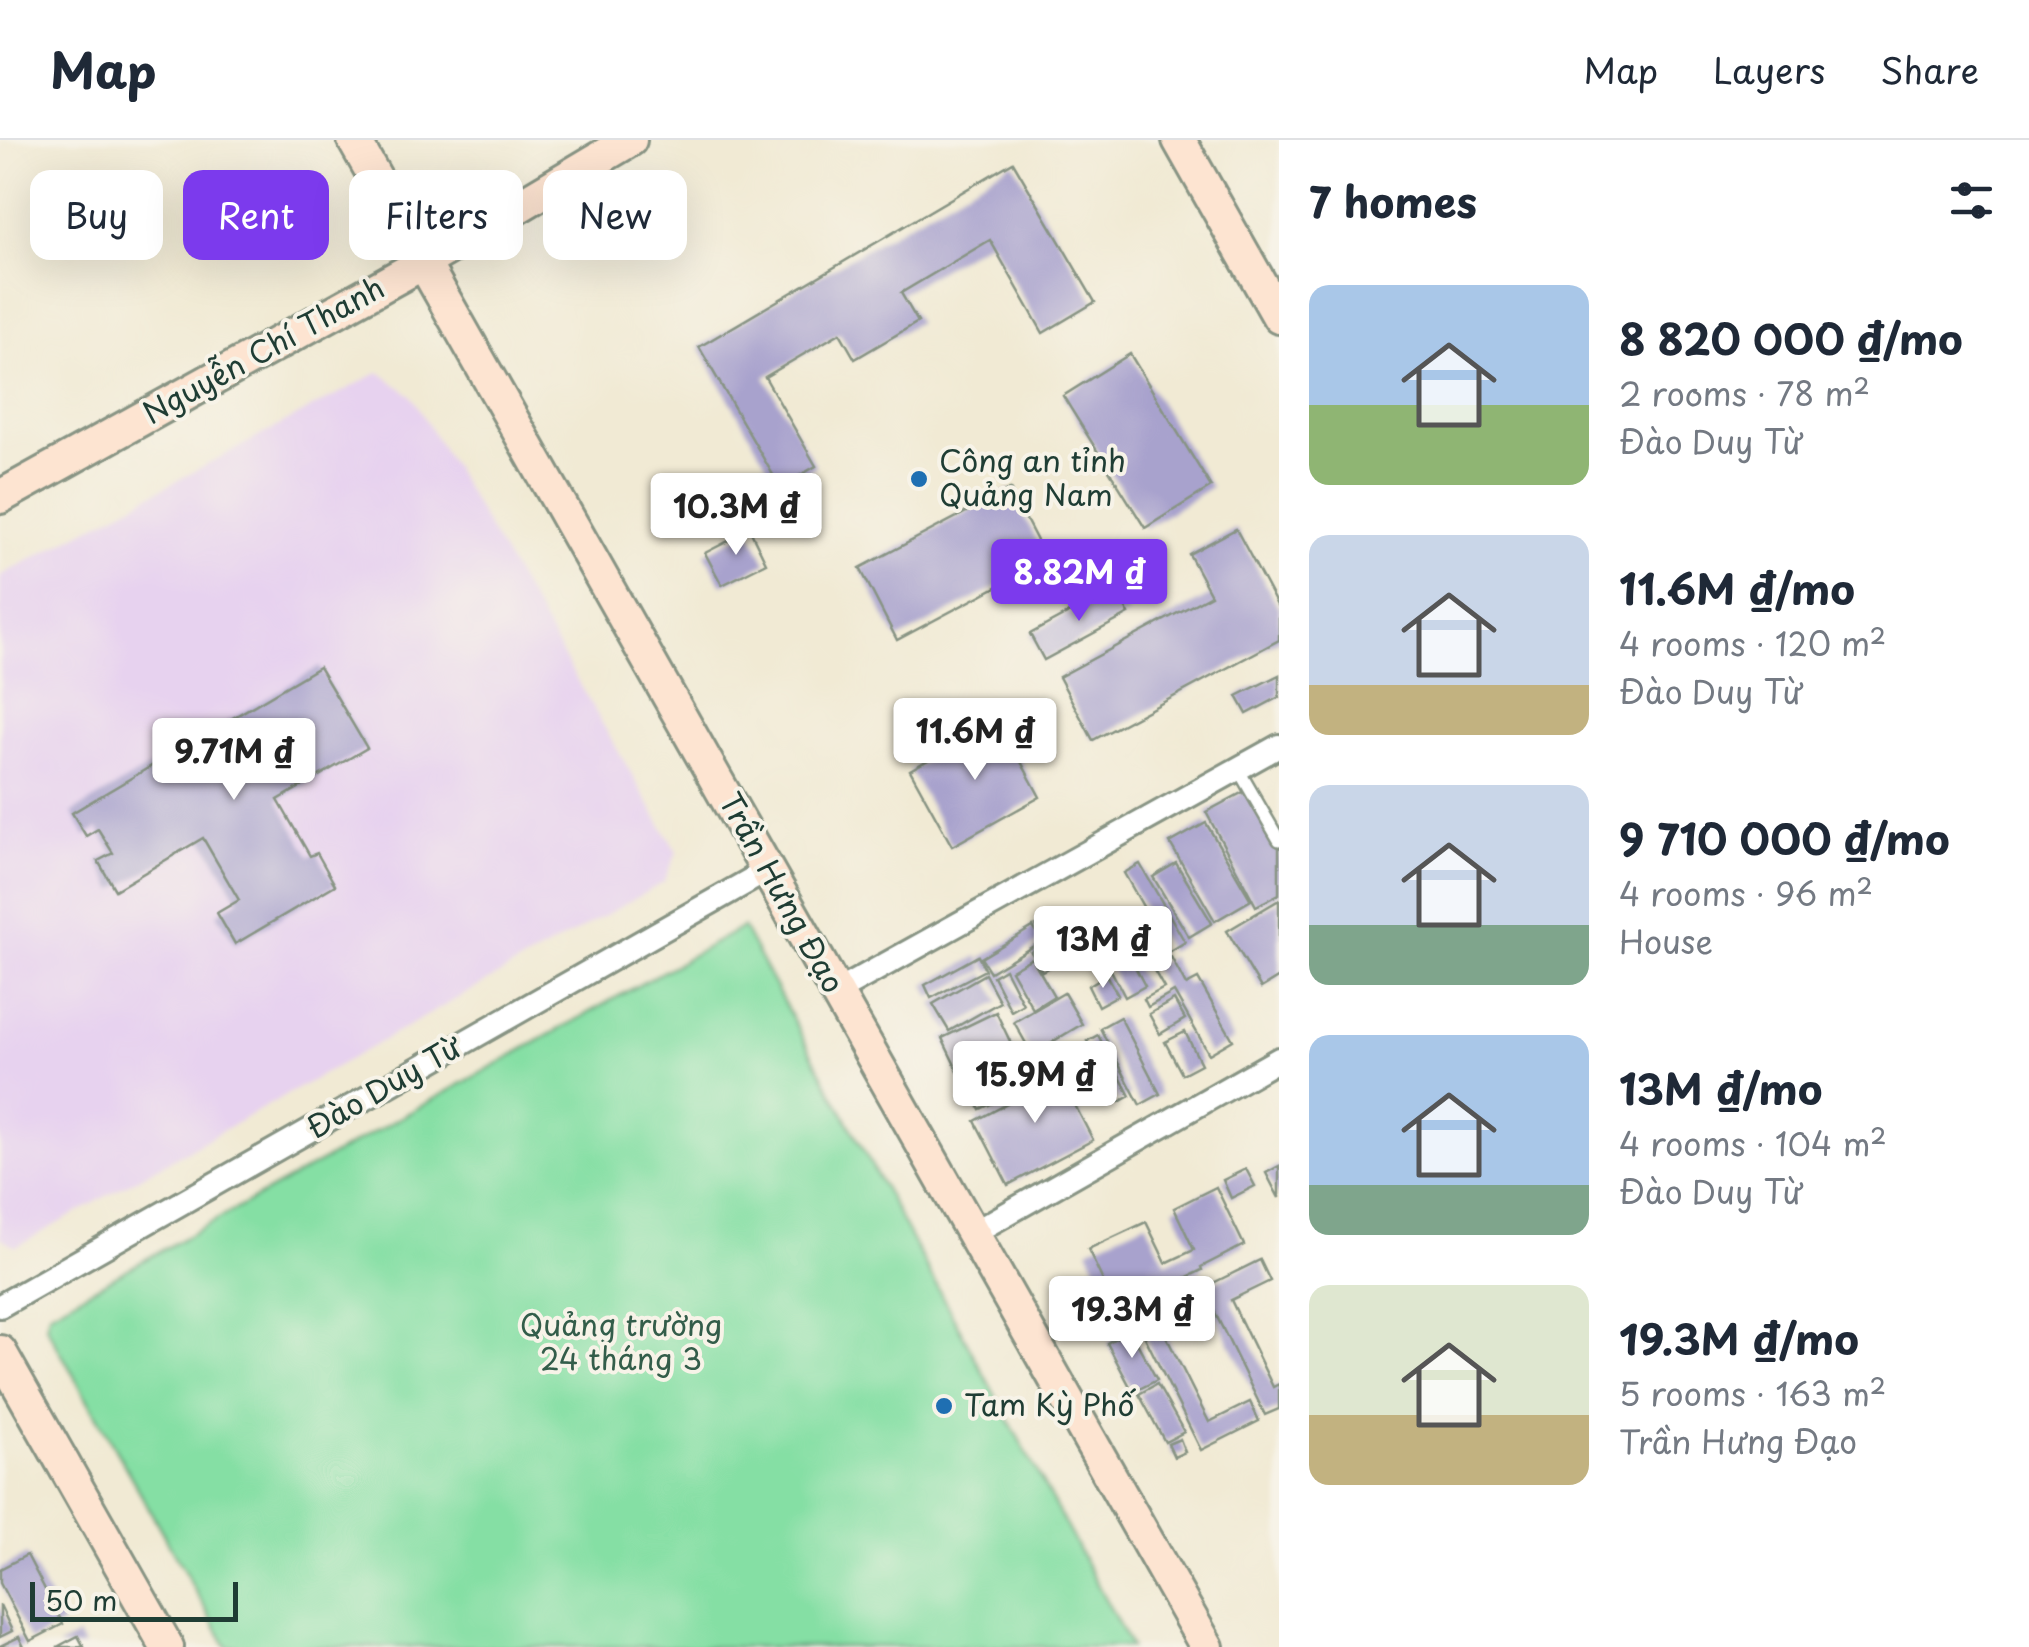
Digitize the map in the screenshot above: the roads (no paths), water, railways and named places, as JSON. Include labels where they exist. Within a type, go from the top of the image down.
[{"type":"street","name":"Trần Hưng Đạo","points":[[354,140],[1207,1647]]},
{"type":"street","name":"Nguyễn Chí Thanh","points":[[0,497],[423,262],[630,140]]},
{"type":"street","points":[[1179,140],[1279,317]]},
{"type":"street","points":[[836,992],[1279,746]]},
{"type":"street","name":"Đào Duy Từ","points":[[0,1306],[768,870]]},
{"type":"street","points":[[973,1233],[1279,1059]]},
{"type":"street","points":[[0,1352],[167,1647]]},
{"type":"lane","points":[[1238,769],[1279,840]]},
{"type":"place","name":"Công an tỉnh Quảng Nam","points":[[919,479]]},
{"type":"place","name":"Tam Kỳ Phố","points":[[944,1406]]},
{"type":"park label","name":"Quảng trường 24 tháng 3","points":[[621,1343]]}]
